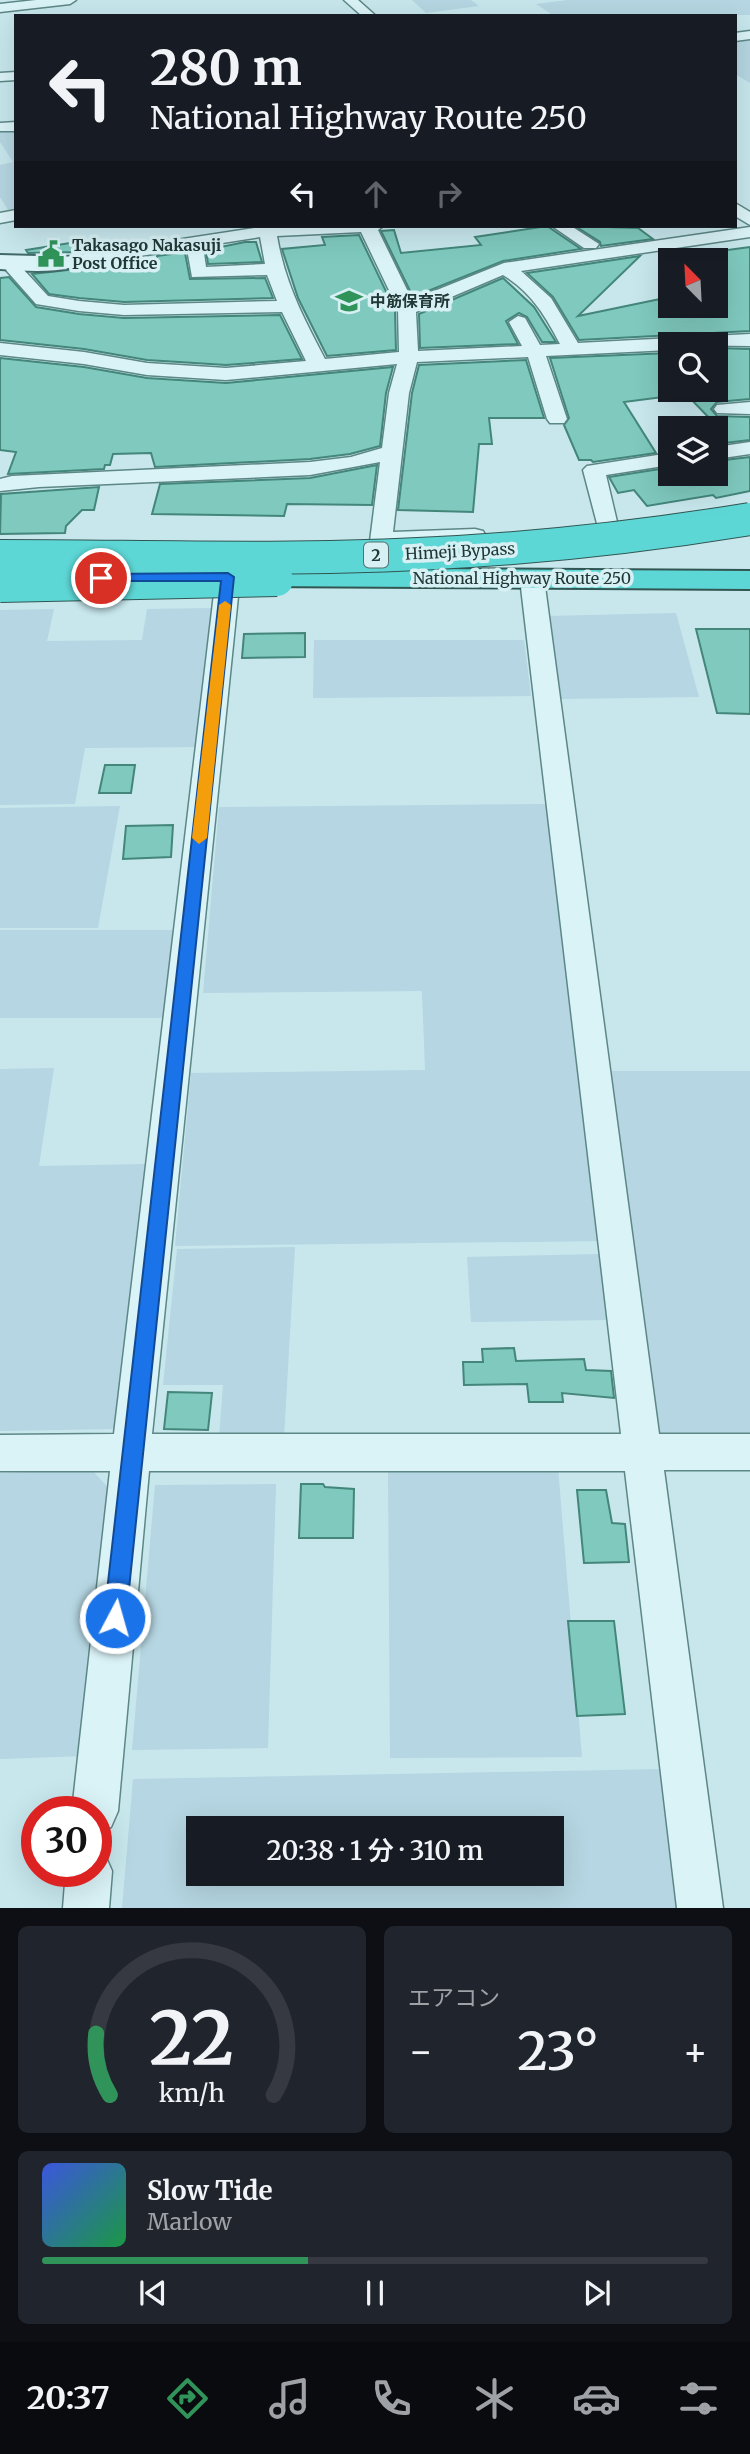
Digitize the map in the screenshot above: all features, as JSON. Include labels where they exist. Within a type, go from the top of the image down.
[{"type":"highway","name":"Himeji Bypass","points":[[0,556],[388,555],[475,551],[599,541],[750,519]]},
{"type":"highway","name":"Himeji Bypass","points":[[0,586],[143,585],[486,573],[616,562],[750,544]]},
{"type":"highway","name":"National Highway Route 250","points":[[0,563],[380,550],[750,560]]},
{"type":"highway","name":"National Highway Route 250","points":[[0,578],[750,580]]},
{"type":"street","points":[[0,8],[71,0]]},
{"type":"street","points":[[350,0],[368,14]]},
{"type":"street","points":[[738,200],[750,220]]},
{"type":"street","points":[[10,263],[65,262],[268,231],[327,228]]},
{"type":"street","points":[[368,228],[407,309],[409,356],[399,393],[380,550],[481,536],[607,526],[750,506]]},
{"type":"street","points":[[563,228],[590,244]]},
{"type":"street","points":[[268,231],[274,270],[288,306],[318,365]]},
{"type":"street","points":[[407,309],[505,268],[750,232]]},
{"type":"street","points":[[191,243],[196,248],[198,273],[274,270]]},
{"type":"street","points":[[10,263],[42,300],[79,306],[124,310],[288,306]]},
{"type":"street","points":[[505,268],[528,282],[547,303],[571,347]]},
{"type":"street","points":[[518,322],[542,365],[557,419]]},
{"type":"street","points":[[487,329],[495,352]]},
{"type":"street","points":[[0,349],[181,372],[226,374],[409,356],[750,340]]},
{"type":"street","points":[[181,372],[186,367],[187,352]]},
{"type":"street","points":[[724,409],[750,408]]},
{"type":"street","points":[[728,451],[750,448]]},
{"type":"street","points":[[0,485],[12,482],[310,469],[363,462],[391,452]]},
{"type":"street","points":[[607,526],[594,470],[658,461]]},
{"type":"street","points":[[97,1796],[131,1452],[228,577]]},
{"type":"street","points":[[532,579],[700,1908]]},
{"type":"street","points":[[0,1453],[750,1452]]},
{"type":"street","points":[[86,1908],[88,1887]]},
{"type":"shaded area","points":[[412,0],[471,0],[479,6],[426,13]]},
{"type":"shaded area","points":[[568,0],[750,0],[750,15],[551,14],[536,4]]},
{"type":"shaded area","points":[[750,38],[750,83],[737,75],[737,40]]},
{"type":"shaded area","points":[[0,129],[14,129],[14,212],[10,213],[0,197],[0,165],[13,162],[0,142]]},
{"type":"shaded area","points":[[215,608],[201,747],[85,748],[75,804],[0,805],[0,610],[54,609],[47,641],[142,640],[147,609]]},
{"type":"shaded area","points":[[676,613],[699,697],[561,699],[546,616]]},
{"type":"shaded area","points":[[314,640],[524,640],[531,696],[313,698]]},
{"type":"shaded area","points":[[549,804],[605,1241],[175,1246],[191,1073],[425,1070],[422,991],[203,993],[219,807]]},
{"type":"shaded area","points":[[120,806],[98,928],[0,928],[0,808]]},
{"type":"shaded area","points":[[0,930],[174,930],[163,1018],[0,1018]]},
{"type":"shaded area","points":[[54,1068],[39,1166],[147,1164],[119,1429],[0,1431],[0,1069]]},
{"type":"shaded area","points":[[606,1071],[750,1071],[750,1435],[654,1435]]},
{"type":"shaded area","points":[[295,1247],[284,1437],[219,1438],[223,1385],[163,1385],[177,1249]]},
{"type":"shaded area","points":[[601,1254],[609,1320],[471,1322],[467,1257]]},
{"type":"shaded area","points":[[558,1468],[582,1757],[390,1758],[388,1469]]},
{"type":"shaded area","points":[[92,1470],[113,1493],[85,1756],[0,1759],[0,1473]]},
{"type":"shaded area","points":[[276,1484],[268,1748],[132,1750],[155,1485]]},
{"type":"shaded area","points":[[662,1769],[680,1908],[122,1908],[133,1779]]},
{"type":"building","points":[[550,228],[581,249],[503,261],[413,297],[381,231],[394,230],[401,253],[481,245],[475,237]]},
{"type":"building","points":[[578,228],[638,228],[653,239],[601,246],[600,242]]},
{"type":"building","points":[[359,235],[395,310],[396,350],[327,356],[298,298],[282,249],[325,245],[322,237]]},
{"type":"building","points":[[76,242],[82,252],[28,253],[26,250]]},
{"type":"building","points":[[256,242],[262,262],[208,264],[206,250]]},
{"type":"building","points":[[750,247],[750,331],[658,332],[658,336],[579,340],[553,297],[527,273],[640,256],[578,316],[658,299],[658,318],[728,318],[728,250]]},
{"type":"building","points":[[185,253],[190,279],[265,278],[273,298],[124,302],[79,298],[49,294],[32,274],[157,260],[157,256]]},
{"type":"building","points":[[9,277],[36,307],[79,314],[124,318],[280,315],[302,359],[226,365],[147,360],[84,349],[0,340],[0,278]]},
{"type":"building","points":[[503,278],[534,307],[556,342],[542,342],[527,317],[519,313],[506,321],[518,344],[420,348],[419,314]]},
{"type":"building","points":[[728,348],[750,349],[750,399],[728,401]]},
{"type":"building","points":[[658,354],[658,398],[624,402],[656,453],[593,462],[579,460],[564,425],[569,418],[550,358]]},
{"type":"building","points":[[0,358],[84,367],[147,378],[226,383],[393,367],[386,393],[380,446],[350,454],[310,459],[155,467],[151,453],[113,454],[110,465],[105,465],[104,469],[8,474],[16,452],[0,450]]},
{"type":"building","points":[[526,360],[544,418],[489,418],[492,444],[479,444],[473,512],[398,510],[412,393],[419,365]]},
{"type":"building","points":[[694,402],[717,402],[711,409],[717,416],[707,416]]},
{"type":"building","points":[[728,416],[750,417],[750,440],[728,443]]},
{"type":"building","points":[[750,457],[750,491],[647,506],[634,490],[618,493],[609,477],[658,469],[658,486],[728,486],[728,460]]},
{"type":"building","points":[[377,465],[372,505],[287,504],[284,516],[152,514],[160,484],[310,478]]},
{"type":"building","points":[[99,487],[94,510],[82,510],[66,526],[65,533],[0,534],[1,494]]},
{"type":"building","points":[[696,629],[750,629],[750,714],[717,713]]},
{"type":"building","points":[[305,633],[305,657],[242,658],[244,634]]},
{"type":"building","points":[[105,765],[135,765],[131,793],[99,793]]},
{"type":"building","points":[[173,825],[171,857],[123,859],[126,826]]},
{"type":"building","points":[[514,1348],[516,1361],[584,1359],[586,1370],[611,1371],[614,1398],[562,1393],[563,1402],[529,1402],[527,1384],[464,1385],[463,1362],[483,1362],[482,1349]]},
{"type":"building","points":[[168,1392],[212,1393],[208,1430],[164,1429]]},
{"type":"building","points":[[301,1484],[354,1489],[353,1538],[299,1538]]},
{"type":"building","points":[[577,1490],[606,1490],[612,1523],[625,1524],[629,1562],[584,1563]]},
{"type":"building","points":[[568,1621],[614,1621],[625,1714],[577,1716]]},
{"type":"slow traffic","points":[[199,838],[225,605]]},
{"type":"place","name":"Takasago Nakasuji Post Office","points":[[51,254]]},
{"type":"place","name":"中筋保育所","points":[[349,301]]},
{"type":"route","points":[[101,578],[228,577],[115,1618]]}]
